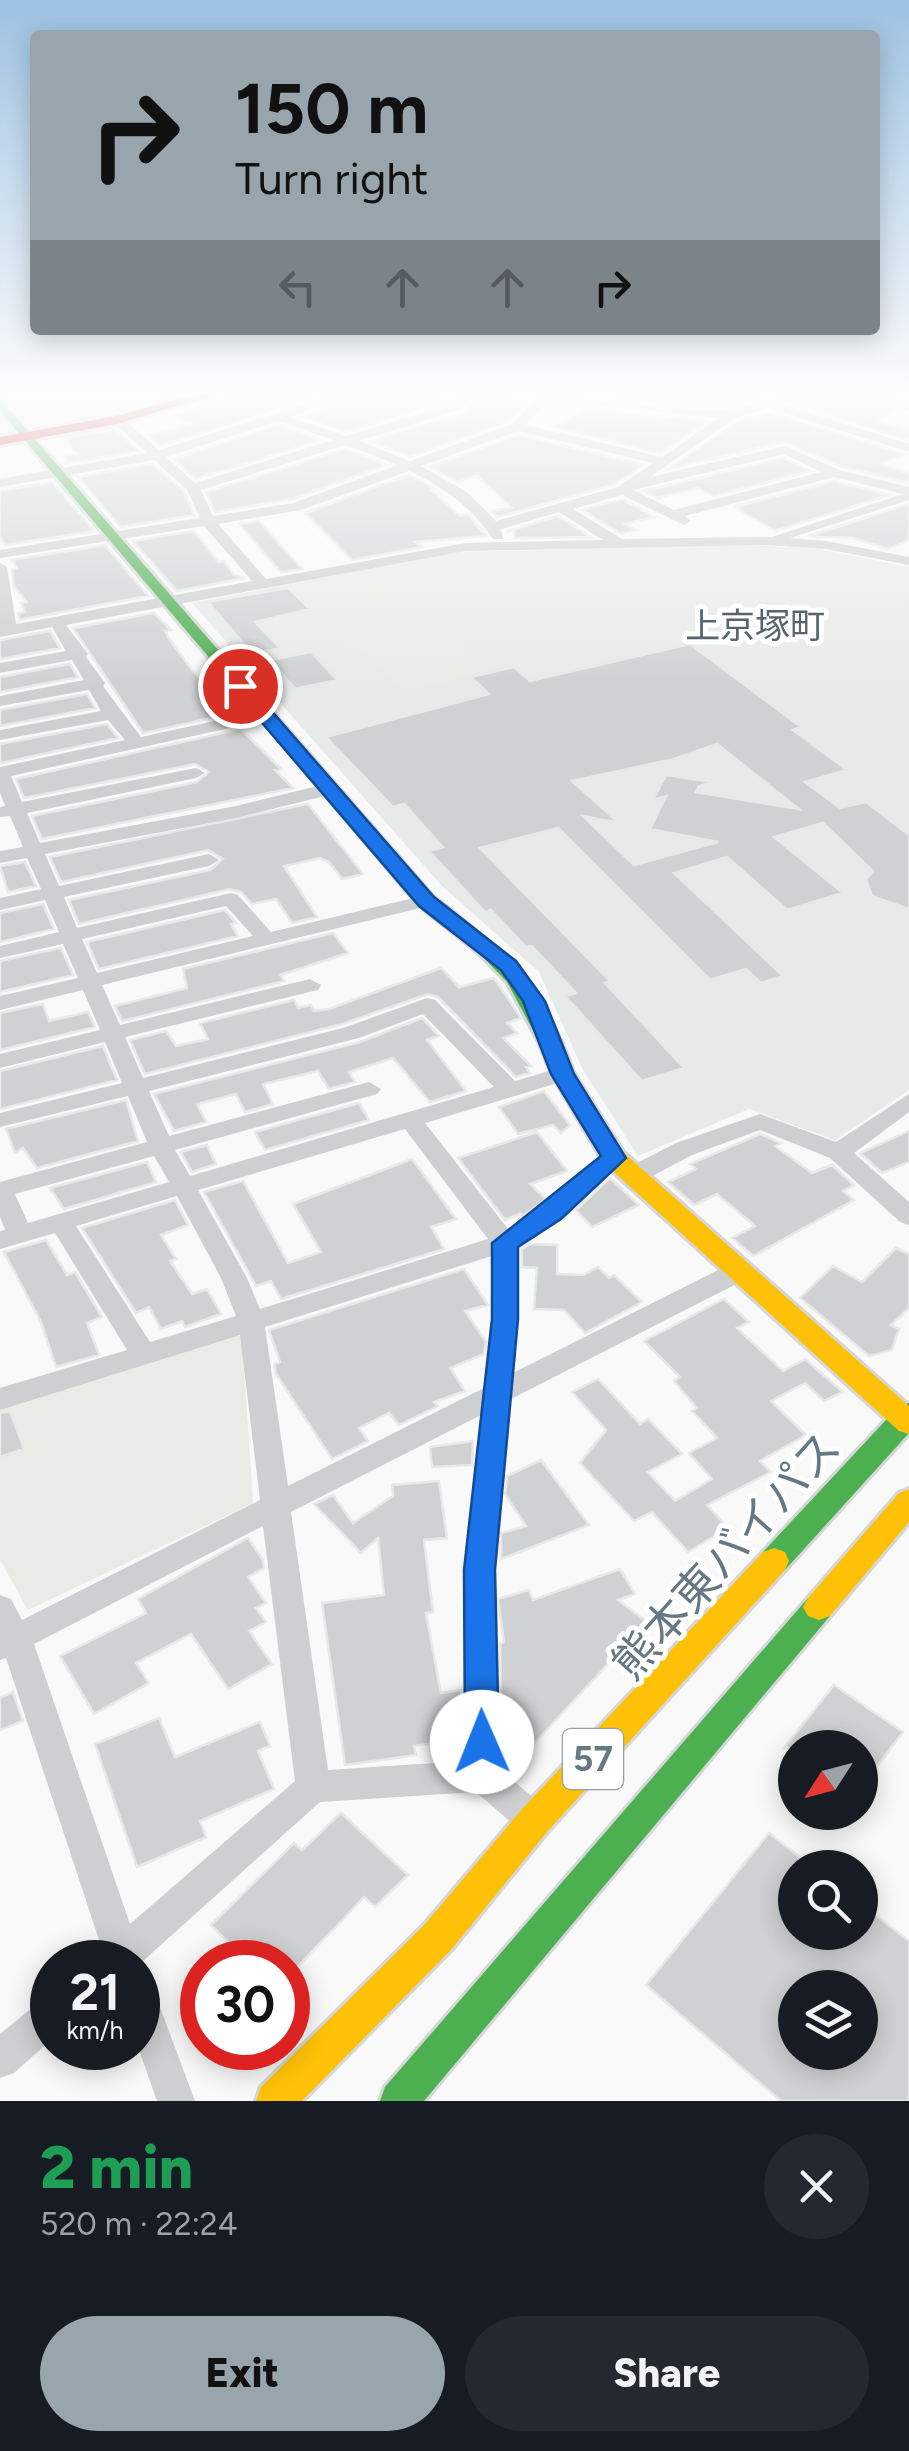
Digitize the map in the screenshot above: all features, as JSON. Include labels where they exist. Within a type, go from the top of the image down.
[{"type":"main road","points":[[77,493],[166,602],[426,901],[508,965],[534,1001],[563,1074],[624,1166],[908,1418]]},
{"type":"main road","name":"熊本東バイパス","points":[[275,2101],[438,1938],[535,1820],[908,1418]]},
{"type":"main road","name":"57","points":[[399,2101],[909,1501]]},
{"type":"street","points":[[195,493],[208,521],[262,584]]},
{"type":"street","points":[[0,554],[296,507],[334,493]]},
{"type":"street","points":[[461,493],[494,526],[501,544]]},
{"type":"street","points":[[494,526],[611,493]]},
{"type":"street","points":[[636,493],[722,542]]},
{"type":"street","points":[[672,514],[755,493]]},
{"type":"street","points":[[766,541],[909,493]]},
{"type":"street","points":[[562,508],[621,545]]},
{"type":"street","points":[[0,566],[4,631],[501,544],[766,541],[826,545],[907,560]]},
{"type":"street","points":[[57,622],[80,654],[112,714],[139,744]]},
{"type":"street","points":[[0,668],[80,654]]},
{"type":"street","points":[[0,701],[97,684]]},
{"type":"street","points":[[0,735],[112,714]]},
{"type":"street","points":[[265,714],[0,773],[7,812],[32,850],[161,1146],[251,1320],[313,1787]]},
{"type":"street","points":[[7,812],[196,773]]},
{"type":"street","points":[[0,857],[236,812],[330,789]]},
{"type":"street","points":[[0,904],[209,860]]},
{"type":"street","points":[[0,952],[230,899],[266,939]]},
{"type":"street","points":[[0,1004],[426,901]]},
{"type":"street","points":[[0,1061],[310,986]]},
{"type":"street","points":[[3,1120],[135,1084],[352,1033],[427,1004],[511,1090]]},
{"type":"street","points":[[370,1088],[1,1190],[10,1237],[412,1122],[563,1074]]},
{"type":"street","points":[[838,1152],[909,1101]]},
{"type":"street","points":[[412,1122],[505,1243],[505,1319],[480,1570],[482,1776]]},
{"type":"street","points":[[0,1398],[505,1243],[624,1166],[760,1122],[838,1152],[909,1216]]},
{"type":"street","points":[[62,1224],[142,1352]]},
{"type":"street","points":[[114,1940],[5,1631],[274,1510],[740,1271]]},
{"type":"street","points":[[143,1940],[313,1787],[482,1776],[535,1820]]},
{"type":"street","points":[[0,2058],[30,2033]]},
{"type":"street","points":[[160,2057],[176,2101]]},
{"type":"shaded area","points":[[756,545],[820,549],[909,567],[909,1090],[835,1140],[749,1109],[638,1156],[583,1070],[539,972],[442,886],[192,603],[454,552]]},
{"type":"shaded area","points":[[410,576],[447,606],[423,613],[491,670],[404,691],[304,598]]},
{"type":"shaded area","points":[[234,1333],[242,1338],[253,1503],[28,1610],[0,1560],[0,1407]]},
{"type":"building","points":[[0,493],[61,493],[94,531],[5,545],[0,537]]},
{"type":"building","points":[[92,493],[184,493],[194,515],[121,527]]},
{"type":"building","points":[[206,493],[309,493],[292,499],[215,512]]},
{"type":"building","points":[[360,493],[434,493],[460,516],[468,514],[486,536],[416,542],[422,547],[352,560],[305,513]]},
{"type":"building","points":[[496,493],[583,493],[497,517],[492,511],[512,508]]},
{"type":"building","points":[[648,493],[678,493],[658,498]]},
{"type":"building","points":[[788,493],[889,495],[775,531],[735,507]]},
{"type":"building","points":[[622,499],[654,517],[625,524],[636,530],[622,534],[582,510]]},
{"type":"building","points":[[909,504],[909,540],[888,549],[853,538],[809,536]]},
{"type":"building","points":[[558,516],[591,537],[515,538],[514,531],[505,532]]},
{"type":"building","points":[[259,521],[302,569],[281,572],[239,524]]},
{"type":"building","points":[[194,531],[218,562],[224,561],[234,575],[245,578],[177,591],[133,541]]},
{"type":"building","points":[[105,545],[148,596],[19,620],[18,613],[25,612],[21,603],[27,602],[14,586],[12,569],[17,568],[12,560]]},
{"type":"building","points":[[288,588],[310,609],[255,622],[280,648],[258,653],[250,651],[208,602]]},
{"type":"building","points":[[154,613],[171,630],[165,631],[193,671],[234,713],[143,733],[73,628]]},
{"type":"building","points":[[50,631],[60,648],[0,659],[0,640]]},
{"type":"building","points":[[690,644],[801,727],[793,730],[847,770],[805,782],[840,808],[866,802],[909,835],[909,909],[872,896],[866,879],[873,871],[823,823],[774,837],[843,893],[787,910],[727,857],[674,873],[783,976],[761,983],[746,969],[710,980],[558,828],[480,848],[610,981],[605,983],[684,1068],[642,1081],[565,996],[576,993],[532,946],[526,947],[491,910],[485,912],[429,851],[443,847],[404,804],[393,807],[326,737],[489,694],[471,677],[514,667],[530,681]],"holes":[[[717,744],[799,809],[696,792],[699,786],[712,782],[666,775],[653,800],[666,796],[650,829],[718,842],[634,865],[583,816],[619,823],[572,781],[674,759]]]},
{"type":"building","points":[[311,652],[337,680],[295,689],[271,660]]},
{"type":"building","points":[[70,664],[78,677],[0,692],[0,677]]},
{"type":"building","points":[[87,694],[95,708],[0,726],[0,710]]},
{"type":"building","points":[[107,724],[118,738],[0,763],[0,744]]},
{"type":"building","points":[[241,729],[281,769],[275,770],[293,788],[42,839],[32,816],[197,782],[209,772],[195,764],[24,798],[16,779]]},
{"type":"building","points":[[308,804],[363,874],[342,879],[329,862],[320,858],[284,866],[317,917],[292,923],[276,899],[252,904],[241,892],[230,889],[79,924],[69,900],[210,870],[223,859],[208,850],[61,882],[50,857]]},
{"type":"building","points":[[25,862],[36,886],[8,892],[0,866]]},
{"type":"building","points":[[43,904],[54,929],[0,942],[0,913]]},
{"type":"building","points":[[225,910],[236,923],[231,924],[238,936],[99,969],[87,942]]},
{"type":"building","points":[[333,933],[348,953],[280,975],[284,981],[122,1021],[115,1006],[187,988],[183,969]]},
{"type":"building","points":[[61,948],[73,975],[0,992],[0,961]]},
{"type":"building","points":[[441,968],[459,987],[494,978],[521,1018],[507,1023],[517,1033],[503,1038],[531,1066],[526,1067],[530,1073],[516,1077],[438,997],[428,994],[342,1024],[145,1074],[130,1040],[166,1031],[176,1046],[208,1039],[200,1023],[294,1000],[298,1008],[311,1005],[314,1011],[329,1009]]},
{"type":"building","points":[[43,1004],[49,1021],[88,1012],[95,1027],[0,1050],[0,1013]]},
{"type":"building","points":[[422,1018],[439,1036],[427,1040],[466,1091],[430,1102],[393,1058],[349,1072],[355,1082],[329,1089],[318,1071],[263,1084],[273,1104],[245,1112],[236,1094],[197,1104],[206,1122],[174,1131],[154,1094],[360,1042]]},
{"type":"building","points":[[103,1046],[117,1080],[0,1109],[0,1071]]},
{"type":"building","points":[[544,1091],[570,1125],[561,1133],[553,1125],[518,1134],[499,1107]]},
{"type":"building","points":[[126,1100],[138,1141],[37,1168],[23,1148],[15,1153],[6,1129]]},
{"type":"building","points":[[359,1103],[369,1120],[265,1150],[255,1132]]},
{"type":"building","points":[[909,1131],[909,1162],[882,1173],[860,1153]]},
{"type":"building","points":[[537,1132],[567,1171],[530,1184],[546,1199],[521,1217],[521,1213],[505,1220],[458,1158]]},
{"type":"building","points":[[760,1134],[781,1143],[775,1146],[812,1173],[832,1165],[854,1185],[843,1191],[854,1200],[753,1256],[732,1238],[755,1226],[717,1194],[694,1205],[668,1182],[696,1169],[690,1164]]},
{"type":"building","points":[[207,1145],[216,1164],[192,1172],[181,1152]]},
{"type":"building","points":[[412,1159],[456,1219],[431,1227],[444,1249],[281,1299],[271,1281],[256,1286],[204,1192],[243,1181],[288,1263],[321,1252],[293,1204]]},
{"type":"building","points":[[147,1162],[156,1182],[64,1209],[50,1188]]},
{"type":"building","points":[[610,1178],[639,1205],[592,1227],[576,1210]]},
{"type":"building","points":[[175,1200],[188,1225],[161,1235],[176,1259],[170,1261],[192,1294],[207,1289],[221,1314],[185,1327],[182,1321],[161,1329],[149,1307],[136,1313],[82,1228]]},
{"type":"building","points":[[46,1240],[67,1275],[75,1272],[102,1317],[87,1323],[99,1355],[56,1367],[41,1322],[4,1252]]},
{"type":"building","points":[[530,1244],[557,1245],[557,1274],[583,1275],[598,1267],[609,1278],[614,1275],[642,1302],[585,1333],[564,1310],[534,1309],[537,1268],[522,1267],[522,1249]]},
{"type":"building","points":[[896,1248],[909,1254],[909,1308],[891,1325],[899,1329],[892,1350],[869,1356],[800,1298],[833,1266],[862,1282]]},
{"type":"building","points":[[464,1269],[488,1305],[465,1311],[486,1342],[484,1354],[450,1368],[465,1391],[434,1402],[438,1406],[399,1425],[389,1413],[359,1428],[368,1441],[332,1459],[276,1374],[274,1364],[280,1362],[269,1330]]},
{"type":"building","points":[[724,1299],[749,1322],[737,1328],[783,1371],[805,1359],[843,1392],[824,1401],[805,1383],[771,1401],[806,1435],[760,1461],[771,1472],[707,1505],[728,1528],[688,1552],[652,1512],[634,1521],[580,1463],[606,1430],[572,1392],[598,1379],[640,1424],[648,1419],[682,1454],[648,1472],[675,1501],[712,1479],[689,1453],[717,1438],[692,1411],[697,1408],[674,1381],[680,1377],[644,1341]]},
{"type":"building","points":[[10,1411],[24,1449],[0,1457],[0,1413]]},
{"type":"building","points":[[473,1441],[472,1465],[432,1467],[430,1447]]},
{"type":"building","points":[[541,1460],[589,1525],[501,1559],[501,1533],[526,1526],[505,1494],[507,1476]]},
{"type":"building","points":[[439,1481],[447,1538],[424,1540],[433,1612],[426,1613],[441,1693],[461,1690],[461,1739],[414,1746],[416,1755],[345,1765],[322,1603],[384,1595],[378,1538],[361,1553],[314,1504],[333,1495],[353,1523],[393,1496],[392,1485]]},
{"type":"building","points":[[248,1538],[264,1568],[248,1577],[266,1603],[256,1608],[266,1622],[249,1631],[272,1664],[228,1689],[191,1634],[136,1663],[149,1683],[94,1714],[60,1656],[146,1613],[138,1599]]},
{"type":"building","points":[[620,1569],[635,1594],[618,1600],[647,1622],[515,1764],[502,1756],[500,1644],[504,1642],[498,1599],[529,1590],[533,1600]]},
{"type":"building","points":[[834,1685],[903,1732],[878,1765],[878,1730],[798,1730]]},
{"type":"building","points":[[13,1692],[23,1721],[0,1730],[0,1698]]},
{"type":"building","points":[[159,1718],[175,1757],[260,1722],[270,1746],[258,1751],[274,1789],[200,1821],[206,1837],[137,1867],[95,1744]]},
{"type":"building","points":[[341,1813],[408,1875],[375,1907],[364,1897],[310,1954],[310,1940],[226,1940],[211,1925],[294,1843],[302,1850]]},
{"type":"building","points":[[769,1833],[791,1850],[778,1850],[778,1950],[878,1950],[878,1917],[909,1941],[909,2101],[781,2101],[646,1985]]},
{"type":"traffic: fast","points":[[77,493],[426,901],[485,947],[514,978],[551,1044]]},
{"type":"traffic: fast","points":[[774,1561],[909,1414]]},
{"type":"traffic: fast","points":[[399,2101],[819,1607]]},
{"type":"traffic: slow","points":[[551,1044],[563,1074],[614,1158],[909,1423]]},
{"type":"traffic: slow","points":[[819,1607],[909,1501]]},
{"type":"traffic: slow","points":[[275,2101],[438,1937],[535,1820],[774,1561]]},
{"type":"district","name":"上京塚町","points":[[755,626]]},
{"type":"route","points":[[240,686],[426,901],[508,965],[534,1001],[563,1074],[614,1158],[577,1186],[552,1212],[505,1243],[505,1319],[480,1570],[482,1742]]}]
